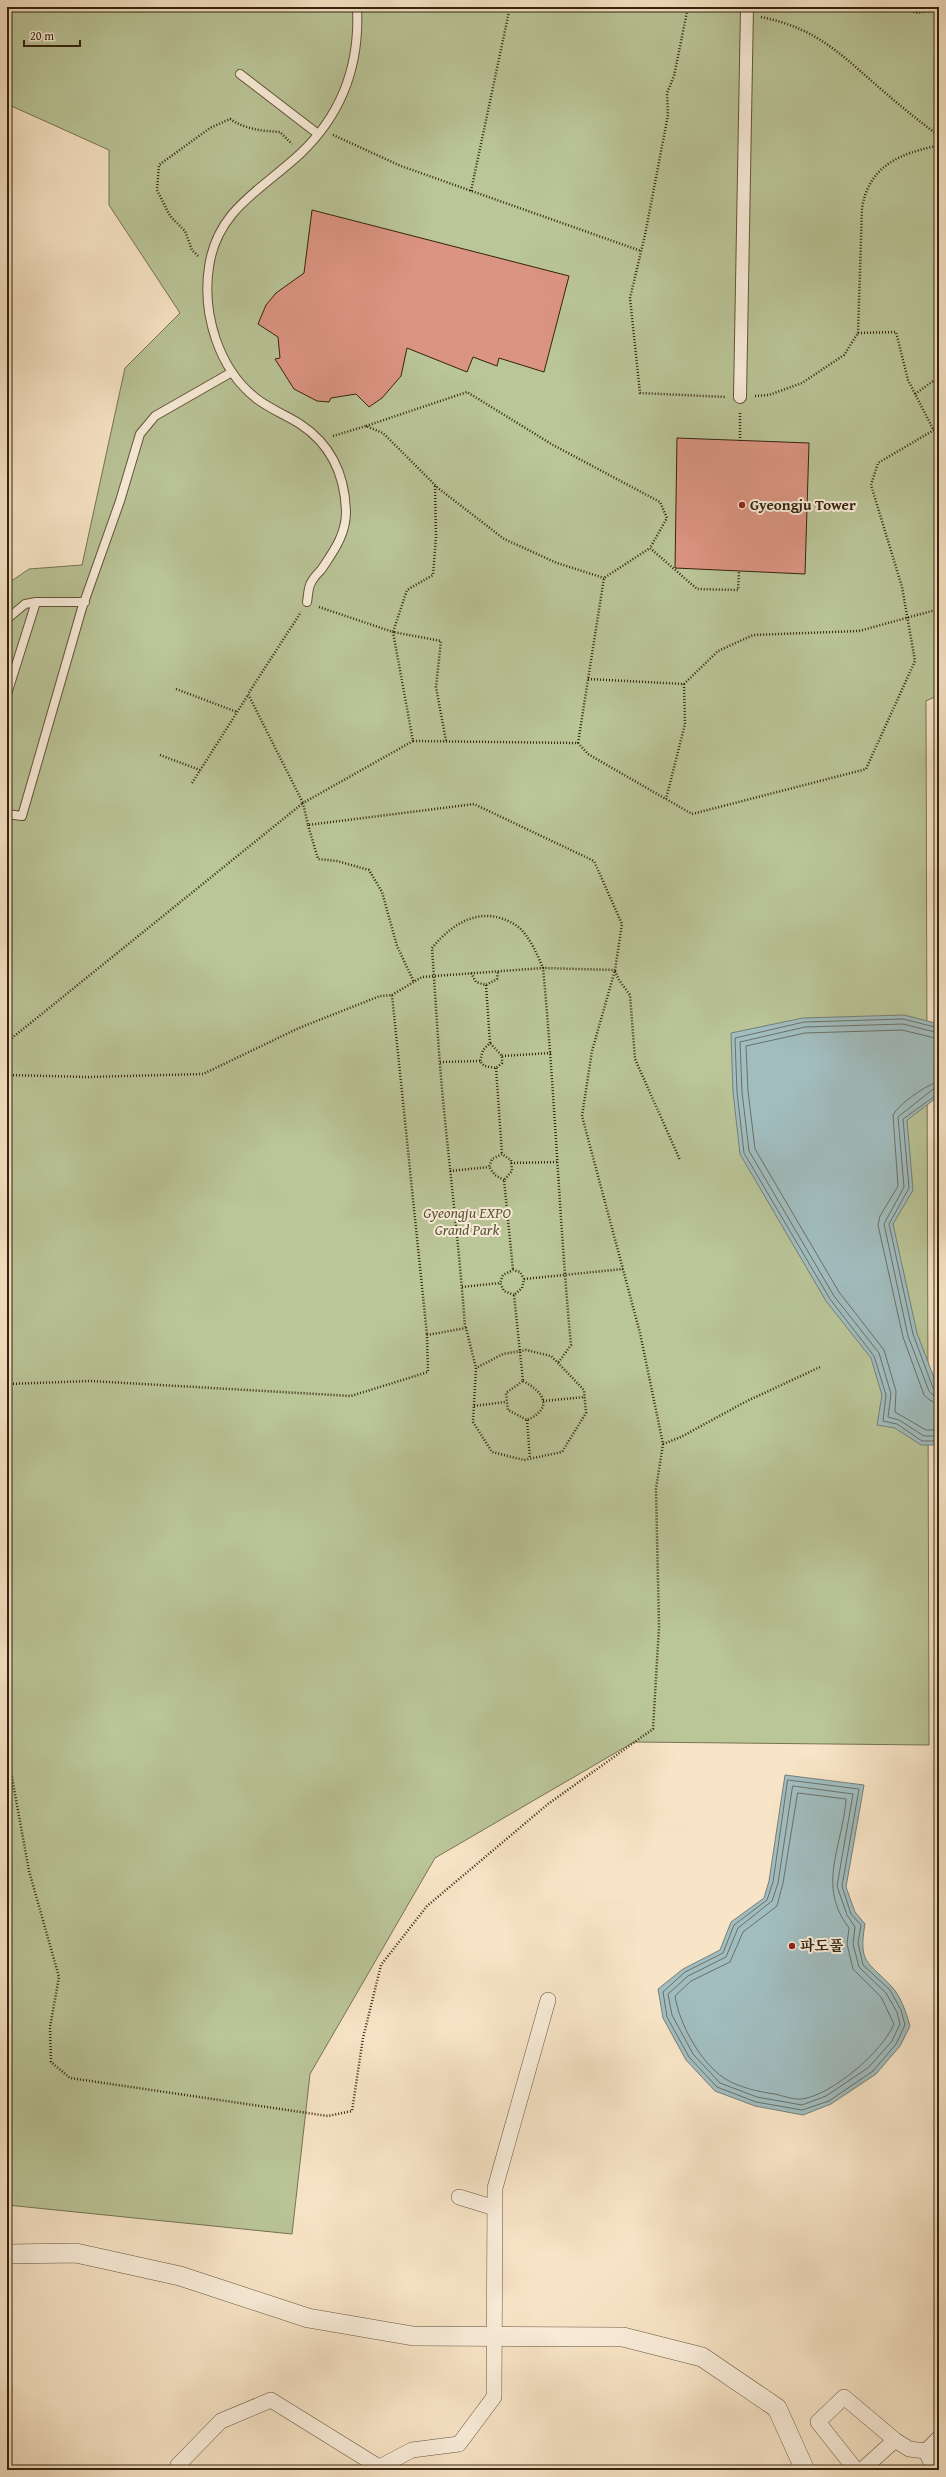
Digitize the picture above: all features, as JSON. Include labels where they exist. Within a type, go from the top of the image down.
[{"type":"street","points":[[740,397],[747,11]]},
{"type":"street","points":[[177,2470],[178,2465],[221,2422],[271,2400],[376,2469],[412,2450],[459,2444],[494,2397],[495,2188],[548,2000]]},
{"type":"street","points":[[460,2196],[495,2208]]},
{"type":"street","points":[[7,2254],[76,2253],[180,2276],[308,2318],[413,2336],[623,2337],[702,2357],[777,2408],[805,2470]]},
{"type":"street","points":[[856,2470],[818,2422],[844,2396],[895,2440],[909,2449],[926,2451]]},
{"type":"street","points":[[926,2451],[939,2438]]},
{"type":"street","points":[[862,2470],[895,2440]]},
{"type":"street","points":[[926,2451],[932,2465],[929,2470]]},
{"type":"lane","points":[[307,602],[311,584],[337,547],[344,530],[346,513],[344,482],[328,447],[301,425],[257,399],[237,380],[213,331],[206,294],[209,265],[216,239],[232,213],[259,186],[301,153],[320,132],[342,96],[354,62],[359,36],[358,7]]},
{"type":"lane","points":[[240,74],[320,132]]},
{"type":"lane","points":[[7,814],[22,816],[85,602],[120,501],[140,434],[155,416],[232,372]]},
{"type":"lane","points":[[7,619],[25,604],[36,602],[85,602]]},
{"type":"lane","points":[[7,694],[36,602]]},
{"type":"path","points":[[471,191],[510,7]]},
{"type":"path","points":[[688,7],[674,76],[667,92],[668,115],[641,251],[630,298],[640,393],[740,397],[769,395],[802,383],[844,355],[858,333],[862,208],[866,194],[878,175],[894,158],[936,146],[939,141]]},
{"type":"path","points":[[910,7],[915,13],[939,10]]},
{"type":"path","points":[[747,11],[799,28],[821,40],[845,56],[888,96],[939,136]]},
{"type":"path","points":[[209,265],[192,250],[185,231],[170,216],[157,190],[159,165],[210,128],[230,119],[240,126],[254,130],[280,132],[301,153]]},
{"type":"path","points":[[320,132],[401,166],[641,251]]},
{"type":"path","points":[[936,146],[939,154]]},
{"type":"path","points":[[858,333],[896,332],[908,380],[934,430]]},
{"type":"path","points":[[915,394],[939,377]]},
{"type":"path","points":[[320,440],[467,392],[553,445],[660,502],[666,518],[650,548],[604,578],[578,743]]},
{"type":"path","points":[[740,397],[740,441]]},
{"type":"path","points":[[366,426],[383,433],[434,484],[504,539],[557,563],[604,578]]},
{"type":"path","points":[[7,1042],[303,803],[413,741],[578,743],[588,754],[692,814],[866,769],[915,661],[909,617],[902,587],[871,485],[878,463],[939,427]]},
{"type":"path","points":[[413,741],[393,632],[407,590],[433,575],[437,522],[437,492],[434,484]]},
{"type":"path","points":[[650,548],[697,589],[738,590],[738,572]]},
{"type":"path","points":[[192,783],[307,602],[393,632],[441,641],[436,687],[446,741]]},
{"type":"path","points":[[588,679],[684,684],[718,651],[753,635],[859,630],[939,609]]},
{"type":"path","points":[[666,799],[685,724],[684,684]]},
{"type":"path","points":[[176,689],[237,712]]},
{"type":"path","points":[[248,694],[303,803],[318,859],[336,861],[369,870],[382,892],[398,946],[414,982]]},
{"type":"path","points":[[160,755],[200,770]]},
{"type":"path","points":[[7,1750],[29,1871],[59,1977],[50,2027],[51,2062],[70,2078],[328,2116],[352,2111],[363,2038],[381,1965],[427,1906],[548,1804],[654,1729],[659,1627],[656,1489],[663,1444],[640,1333],[582,1116],[592,1050],[615,970],[622,924],[594,861],[474,804],[308,825]]},
{"type":"path","points":[[476,1368],[503,1354],[526,1350],[551,1356],[584,1390],[585,1397],[586,1413],[562,1452],[524,1460],[492,1452],[473,1422],[476,1368],[466,1328],[440,1062],[432,948],[445,932],[472,917],[491,915],[518,926],[533,947],[542,968],[551,1053],[564,1276],[571,1345],[558,1363]]},
{"type":"path","points":[[7,1076],[88,1077],[202,1074],[299,1028],[380,996],[392,995],[422,977],[542,968],[615,970]]},
{"type":"path","points":[[615,970],[619,980],[630,995],[635,1059],[680,1160]]},
{"type":"path","points":[[470,973],[476,982],[486,985],[497,979],[498,971]]},
{"type":"path","points":[[480,1061],[484,1066],[496,1068],[502,1063],[502,1056],[490,1043],[486,985]]},
{"type":"path","points":[[7,1384],[91,1381],[351,1396],[428,1372],[427,1335],[392,995]]},
{"type":"path","points":[[480,1061],[483,1050],[490,1043]]},
{"type":"path","points":[[502,1056],[551,1053]]},
{"type":"path","points":[[440,1062],[480,1061]]},
{"type":"path","points":[[496,1068],[502,1154]]},
{"type":"path","points":[[502,1154],[511,1160],[512,1171],[504,1180]]},
{"type":"path","points":[[489,1167],[492,1159],[502,1154]]},
{"type":"path","points":[[511,1163],[558,1162]]},
{"type":"path","points":[[450,1171],[489,1167],[504,1180],[513,1270]]},
{"type":"path","points":[[524,1279],[623,1269]]},
{"type":"path","points":[[513,1270],[520,1272],[524,1279],[522,1288],[514,1295],[504,1291],[500,1284],[503,1275],[513,1270]]},
{"type":"path","points":[[462,1287],[500,1284]]},
{"type":"path","points":[[514,1295],[523,1381]]},
{"type":"path","points":[[427,1335],[466,1328]]},
{"type":"path","points":[[663,1444],[681,1437],[745,1402],[820,1367]]},
{"type":"path","points":[[523,1381],[536,1387],[543,1401],[543,1408],[538,1415],[527,1420]]},
{"type":"path","points":[[523,1381],[506,1393],[505,1402],[508,1410],[527,1420]]},
{"type":"path","points":[[543,1401],[585,1397]]},
{"type":"path","points":[[474,1406],[505,1402]]},
{"type":"path","points":[[527,1420],[530,1459]]},
{"type":"green space","name":"Gyeongju EXPO Grand Park","points":[[7,7],[939,7],[939,695],[926,701],[929,1745],[634,1742],[435,1858],[310,2074],[292,2234],[7,2205],[7,584],[29,569],[82,565],[125,368],[180,313],[109,205],[109,150],[7,104]]},
{"type":"water","points":[[904,1015],[939,1024],[939,1096],[907,1120],[913,1190],[893,1224],[917,1333],[939,1391],[939,1445],[921,1445],[895,1428],[877,1425],[882,1395],[871,1358],[826,1301],[740,1154],[733,1092],[731,1033],[803,1018]]},
{"type":"water","name":"파도풀","points":[[785,1775],[864,1785],[846,1887],[855,1912],[865,1924],[863,1937],[864,1955],[871,1966],[898,1995],[910,2026],[900,2046],[876,2074],[831,2104],[803,2115],[755,2106],[715,2091],[686,2060],[663,2018],[658,1989],[683,1969],[720,1950],[731,1922],[764,1898],[769,1881]]},
{"type":"building","points":[[312,210],[569,276],[544,372],[499,358],[497,366],[473,357],[467,372],[407,348],[401,376],[382,398],[369,407],[356,394],[331,398],[329,402],[317,401],[294,389],[275,359],[280,358],[278,337],[258,324],[266,305],[276,293],[304,273]]},
{"type":"building","name":"Gyeongju Tower","points":[[677,438],[809,443],[805,574],[675,568]]},
{"type":"place","name":"Gyeongju Tower","points":[[742,505]]},
{"type":"place","name":"파도풀","points":[[792,1946]]}]
